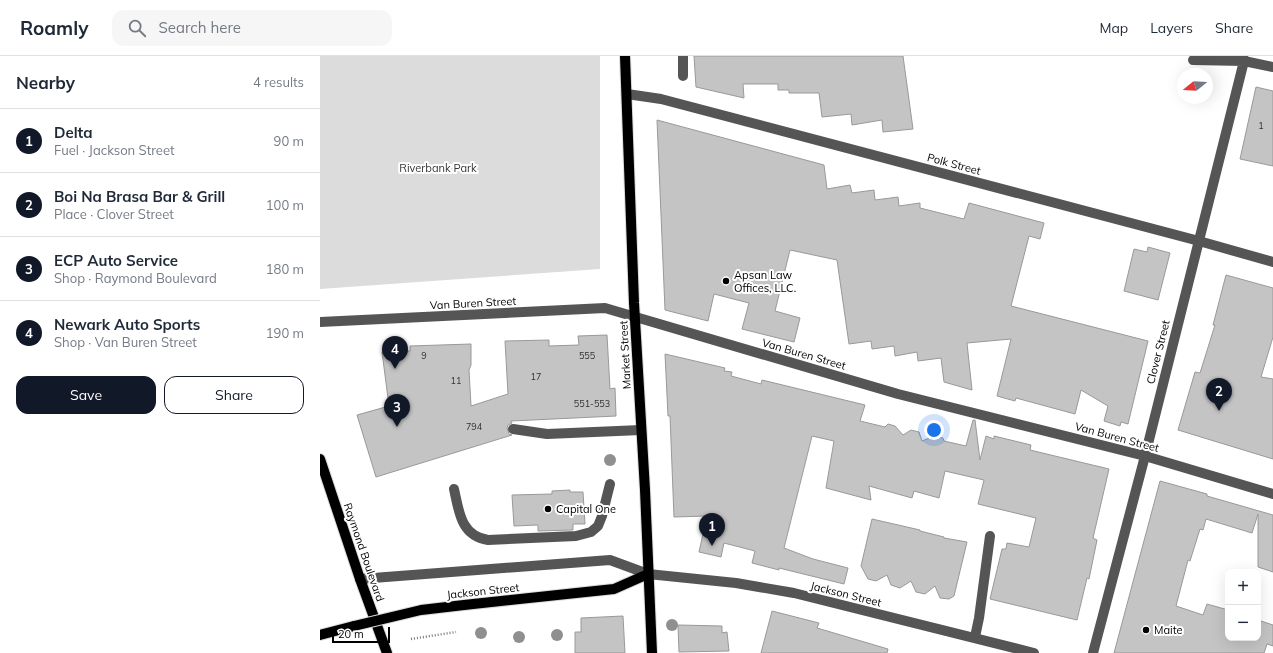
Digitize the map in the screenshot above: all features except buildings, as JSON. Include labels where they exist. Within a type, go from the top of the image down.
[{"type":"main road","name":"Market Street","points":[[625,56],[628,94],[635,318],[652,653]]},
{"type":"main road","name":"Raymond Boulevard","points":[[320,459],[360,579],[387,653]]},
{"type":"main road","name":"Jackson Street","points":[[320,635],[421,610],[614,589],[648,574]]},
{"type":"street","points":[[683,56],[683,76]]},
{"type":"street","points":[[1192,60],[1244,59],[1273,67]]},
{"type":"street","name":"Clover Street","points":[[1093,653],[1145,456],[1244,59]]},
{"type":"street","name":"Polk Street","points":[[628,94],[661,99],[1199,241],[1273,262]]},
{"type":"street","name":"Van Buren Street","points":[[320,322],[605,308],[898,394],[1145,456],[1273,494]]},
{"type":"street","points":[[513,429],[547,434],[641,430]]},
{"type":"street","points":[[454,489],[464,526],[471,533],[482,539],[488,540],[576,536],[591,532],[598,526],[602,516],[610,484]]},
{"type":"street","points":[[974,637],[979,618],[990,536]]},
{"type":"street","name":"Jackson Street","points":[[360,579],[610,560],[648,574],[736,583],[794,593],[1034,653]]},
{"type":"path","points":[[411,639],[456,632]]},
{"type":"green space","name":"Riverbank Park","points":[[320,56],[600,56],[600,269],[320,289]]},
{"type":"place","name":"Apsan Law Offices, LLC.","points":[[726,281]]},
{"type":"place","name":"Newark Auto Sports","points":[[395,369]]},
{"type":"place","name":"Boi Na Brasa Bar & Grill","points":[[1219,411]]},
{"type":"place","name":"ECP Auto Service","points":[[397,427]]},
{"type":"place","name":"Capital One","points":[[548,509]]},
{"type":"place","name":"Delta","points":[[712,546]]},
{"type":"place","name":"Maite","points":[[1146,630]]}]
